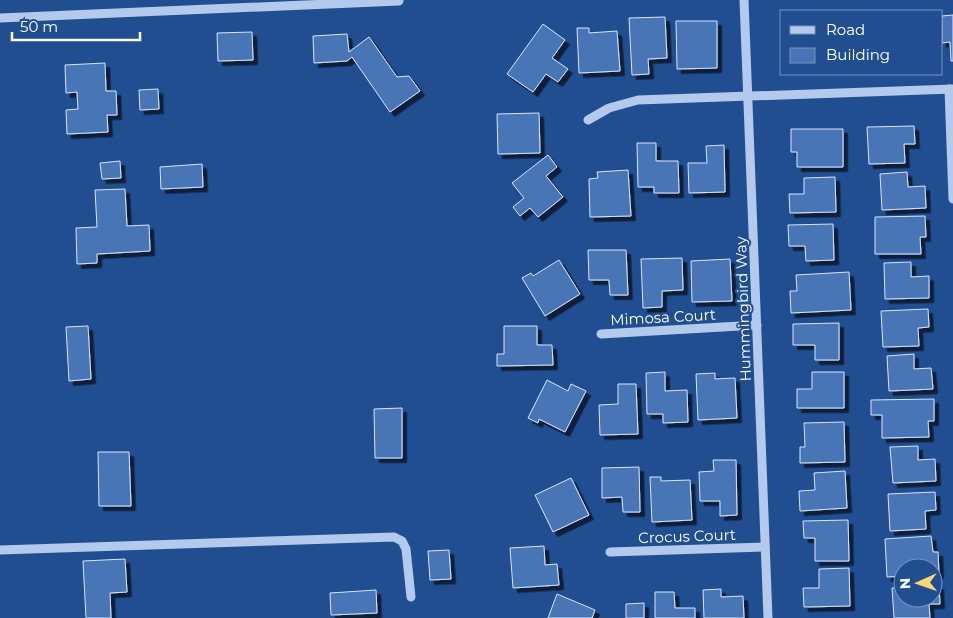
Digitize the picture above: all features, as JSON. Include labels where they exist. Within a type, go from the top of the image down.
[{"type":"street","name":"Hummingbird Way","points":[[744,0],[768,618]]},
{"type":"street","points":[[0,18],[399,1]]},
{"type":"street","points":[[588,120],[609,108],[638,100],[951,89],[953,199]]},
{"type":"street","name":"Mimosa Court","points":[[601,334],[757,325]]},
{"type":"street","points":[[0,550],[394,537],[402,541],[406,549],[411,597]]},
{"type":"street","name":"Crocus Court","points":[[610,552],[765,547]]},
{"type":"building","points":[[953,15],[953,61],[951,61],[950,42],[943,43],[943,16]]},
{"type":"building","points":[[665,17],[667,58],[648,59],[649,74],[632,75],[629,18]]},
{"type":"building","points":[[676,21],[717,21],[717,68],[677,69]]},
{"type":"building","points":[[543,24],[565,40],[552,58],[568,69],[558,82],[546,74],[533,92],[507,74]]},
{"type":"building","points":[[577,28],[589,28],[589,33],[617,31],[620,71],[579,73]]},
{"type":"building","points":[[252,32],[253,60],[218,61],[217,33]]},
{"type":"building","points":[[347,34],[349,52],[369,37],[397,77],[409,76],[420,91],[390,112],[352,57],[347,61],[314,63],[313,36]]},
{"type":"building","points":[[105,63],[106,91],[116,91],[117,115],[107,115],[108,132],[67,134],[66,110],[78,109],[77,92],[66,93],[65,65]]},
{"type":"building","points":[[158,89],[159,109],[140,110],[139,90]]},
{"type":"building","points":[[539,113],[540,153],[498,154],[497,114]]},
{"type":"building","points":[[914,126],[915,144],[904,144],[905,163],[869,164],[867,127]]},
{"type":"building","points":[[791,129],[843,129],[843,167],[797,167],[797,152],[791,152]]},
{"type":"building","points":[[637,143],[656,143],[656,161],[678,161],[679,193],[654,193],[654,187],[638,187]]},
{"type":"building","points":[[724,145],[725,192],[689,193],[688,163],[707,163],[706,146]]},
{"type":"building","points":[[548,155],[557,167],[546,176],[563,197],[538,217],[530,208],[520,216],[513,207],[524,198],[512,183]]},
{"type":"building","points":[[120,161],[121,178],[102,179],[100,163]]},
{"type":"building","points":[[202,164],[203,187],[161,189],[160,167]]},
{"type":"building","points":[[628,170],[631,216],[590,217],[589,179],[598,178],[597,172]]},
{"type":"building","points":[[907,172],[908,187],[925,186],[926,208],[882,210],[880,174]]},
{"type":"building","points":[[835,177],[836,212],[790,213],[789,194],[804,194],[804,178]]},
{"type":"building","points":[[125,189],[127,226],[149,225],[150,251],[97,254],[97,263],[77,264],[76,228],[97,227],[95,190]]},
{"type":"building","points":[[925,216],[926,237],[920,237],[921,254],[875,254],[875,217]]},
{"type":"building","points":[[833,224],[834,260],[806,261],[805,246],[789,246],[788,225]]},
{"type":"building","points":[[588,250],[626,250],[628,295],[610,295],[609,280],[589,280]]},
{"type":"building","points":[[682,258],[683,290],[662,291],[662,307],[643,308],[641,259]]},
{"type":"building","points":[[730,259],[732,301],[692,302],[691,261]]},
{"type":"building","points":[[559,260],[580,294],[545,316],[522,278],[531,273],[533,276]]},
{"type":"building","points":[[911,262],[911,277],[929,276],[929,298],[885,299],[884,263]]},
{"type":"building","points":[[849,272],[851,310],[791,313],[790,291],[797,291],[796,275]]},
{"type":"building","points":[[928,309],[929,327],[918,328],[919,346],[883,347],[881,311]]},
{"type":"building","points":[[839,323],[839,360],[815,360],[815,345],[793,345],[793,324]]},
{"type":"building","points":[[88,326],[91,379],[69,381],[66,327]]},
{"type":"building","points":[[504,326],[537,326],[537,345],[552,345],[553,365],[497,366],[497,354],[504,354]]},
{"type":"building","points":[[914,354],[914,369],[931,368],[933,389],[889,391],[887,356]]},
{"type":"building","points":[[665,372],[665,391],[687,390],[688,422],[663,423],[663,414],[647,414],[646,373]]},
{"type":"building","points":[[812,372],[844,372],[844,408],[797,408],[797,389],[812,389]]},
{"type":"building","points":[[715,373],[715,379],[735,378],[737,418],[698,420],[696,374]]},
{"type":"building","points":[[547,380],[568,391],[571,384],[586,391],[565,432],[539,419],[538,423],[528,418]]},
{"type":"building","points":[[618,384],[636,384],[638,434],[600,435],[599,405],[618,404]]},
{"type":"building","points":[[934,399],[934,421],[928,421],[929,437],[882,438],[882,415],[871,415],[871,400]]},
{"type":"building","points":[[402,408],[402,458],[375,458],[374,409]]},
{"type":"building","points":[[844,422],[845,462],[800,463],[800,447],[805,447],[804,423]]},
{"type":"building","points":[[918,446],[918,460],[935,459],[936,481],[893,483],[890,447]]},
{"type":"building","points":[[98,452],[129,452],[131,506],[99,506]]},
{"type":"building","points":[[713,460],[736,460],[737,515],[720,516],[720,501],[700,501],[699,472],[714,471]]},
{"type":"building","points":[[639,467],[640,512],[623,512],[622,497],[602,498],[602,468]]},
{"type":"building","points":[[845,471],[847,508],[800,511],[799,491],[815,490],[814,473]]},
{"type":"building","points":[[650,477],[661,477],[661,481],[690,480],[692,520],[652,522]]},
{"type":"building","points":[[571,478],[589,515],[553,532],[535,495]]},
{"type":"building","points":[[935,492],[936,510],[925,511],[926,529],[890,531],[888,494]]},
{"type":"building","points":[[848,520],[849,561],[815,561],[815,538],[804,538],[803,521]]},
{"type":"building","points":[[931,536],[933,552],[938,552],[938,558],[893,558],[893,577],[887,577],[885,539]]},
{"type":"building","points":[[544,546],[545,565],[557,564],[559,585],[513,588],[510,548]]},
{"type":"building","points":[[449,550],[451,579],[430,580],[428,551]]},
{"type":"building","points":[[125,559],[127,592],[110,593],[111,618],[86,618],[83,561]]},
{"type":"building","points":[[849,568],[850,606],[804,607],[803,588],[819,588],[819,569]]},
{"type":"building","points":[[721,589],[721,597],[743,596],[744,618],[704,618],[703,590]]},
{"type":"building","points":[[376,590],[377,613],[331,615],[330,593]]},
{"type":"building","points":[[655,592],[674,592],[675,608],[695,608],[695,618],[655,618]]},
{"type":"building","points":[[557,594],[595,610],[592,618],[548,618]]},
{"type":"building","points":[[644,603],[644,618],[626,618],[626,604]]},
{"type":"building","points":[[893,608],[929,608],[930,618],[894,618]]}]
